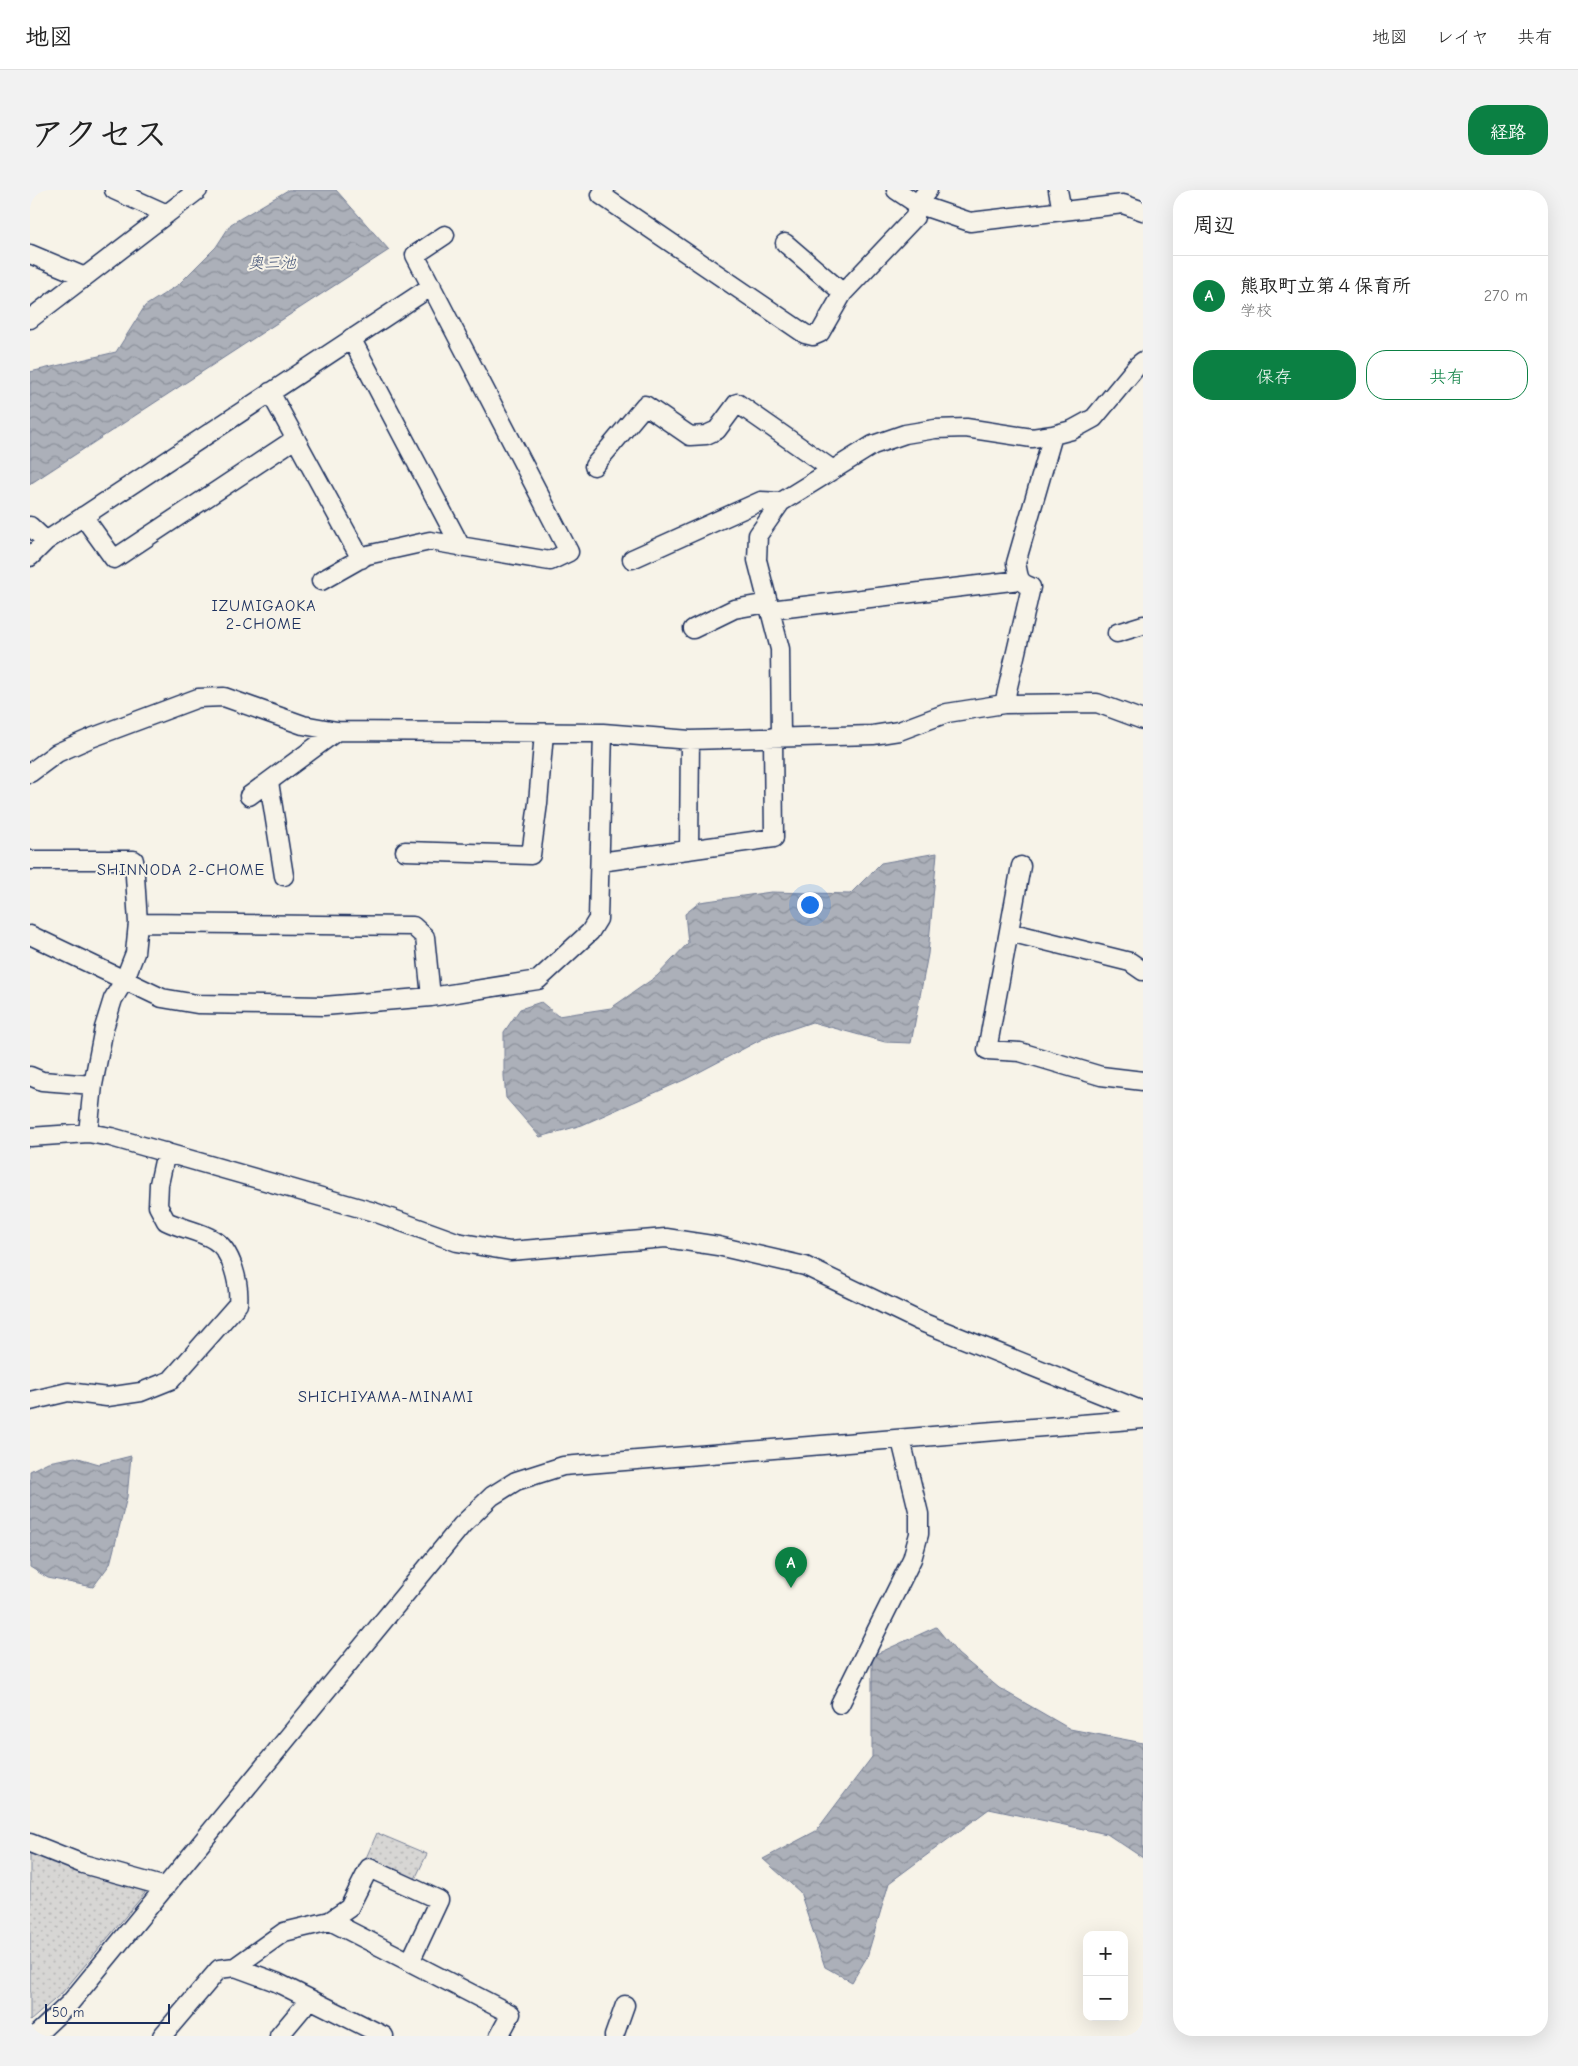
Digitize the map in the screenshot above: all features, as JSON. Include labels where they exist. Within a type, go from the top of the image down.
[{"type":"street","points":[[114,190],[167,214]]},
{"type":"street","points":[[30,319],[198,190]]},
{"type":"street","points":[[605,190],[600,195],[806,334],[813,336],[820,333],[843,293],[915,217],[917,204],[928,190]]},
{"type":"street","points":[[896,190],[917,204],[970,222],[1123,204],[1143,211]]},
{"type":"street","points":[[1058,190],[1062,211]]},
{"type":"street","points":[[321,581],[367,555],[430,541],[550,561],[569,552],[415,255],[445,235]]},
{"type":"street","points":[[785,242],[843,293]]},
{"type":"street","points":[[30,254],[85,277]]},
{"type":"street","points":[[30,557],[46,541],[83,516],[432,286]]},
{"type":"street","points":[[351,338],[461,547]]},
{"type":"street","points":[[600,862],[774,838],[780,649],[757,560],[758,535],[781,502],[873,446],[905,434],[935,429],[966,428],[1032,438],[1072,430],[1094,418],[1138,364],[1143,361]]},
{"type":"street","points":[[270,392],[360,558]]},
{"type":"street","points":[[594,466],[644,405],[690,436],[706,435],[717,430],[737,403],[833,470]]},
{"type":"street","points":[[1004,704],[1031,587],[1023,584],[1020,580],[1016,563],[1053,435]]},
{"type":"street","points":[[83,516],[114,559],[295,439]]},
{"type":"street","points":[[632,559],[761,501],[781,502]]},
{"type":"street","points":[[30,526],[46,541]]},
{"type":"street","points":[[693,629],[734,609],[769,607],[1020,580]]},
{"type":"street","points":[[1117,633],[1143,625]]},
{"type":"street","points":[[30,773],[57,754],[82,742],[198,698],[224,697],[303,725],[337,730],[603,733],[690,740],[778,736],[873,735],[899,731],[947,713],[1004,704],[1097,703],[1143,720]]},
{"type":"street","points":[[249,796],[337,730]]},
{"type":"street","points":[[405,851],[531,855],[544,732]]},
{"type":"street","points":[[30,935],[162,998],[197,1004],[324,1006],[431,997],[538,980],[590,932],[598,919],[603,733]]},
{"type":"street","points":[[689,850],[690,740]]},
{"type":"street","points":[[268,782],[284,876]]},
{"type":"street","points":[[30,860],[134,860],[138,924],[136,954],[124,981],[112,1000],[104,1028],[93,1085],[88,1133]]},
{"type":"street","points":[[1021,866],[987,1050],[1020,1052],[1102,1076],[1143,1081]]},
{"type":"street","points":[[138,924],[413,926],[425,937],[431,997]]},
{"type":"street","points":[[1009,932],[1130,962],[1143,971]]},
{"type":"street","points":[[30,1076],[42,1081],[93,1085]]},
{"type":"street","points":[[30,1137],[88,1133],[166,1152],[374,1212],[457,1242],[510,1251],[666,1238],[718,1246],[805,1266],[919,1321],[1143,1411]]},
{"type":"street","points":[[30,1401],[47,1395],[68,1392],[107,1397],[141,1392],[171,1380],[238,1304],[240,1291],[235,1272],[224,1249],[215,1240],[166,1221],[158,1206],[159,1184],[166,1152]]},
{"type":"street","points":[[35,2036],[70,2003],[462,1525],[492,1496],[516,1481],[563,1466],[1143,1419]]},
{"type":"street","points":[[840,1704],[912,1559],[919,1534],[920,1514],[901,1440]]},
{"type":"street","points":[[30,1843],[83,1864],[166,1887]]},
{"type":"street","points":[[162,2036],[219,1969],[235,1966],[284,1932],[330,1921],[349,1908],[369,1868],[439,1900],[410,1962]]},
{"type":"street","points":[[330,1921],[511,2014],[499,2036]]},
{"type":"street","points":[[235,1966],[276,1982],[384,2036]]},
{"type":"street","points":[[279,2036],[310,1999]]},
{"type":"street","points":[[614,2036],[625,2005]]},
{"type":"shaded area","points":[[377,1833],[427,1854],[415,1879],[366,1858]]},
{"type":"shaded area","points":[[30,1849],[144,1887],[145,1893],[62,1993],[30,2021]]},
{"type":"water","name":"奥三池","points":[[288,190],[336,190],[389,250],[30,484],[30,372],[116,352],[145,306],[178,285],[216,247],[231,224]]},
{"type":"water","points":[[937,853],[928,954],[911,1043],[885,1042],[812,1022],[762,1039],[686,1079],[582,1125],[540,1137],[506,1098],[504,1032],[520,1009],[541,1002],[558,1016],[611,1008],[657,976],[688,943],[685,914],[700,902],[771,892],[850,894],[881,863]]},
{"type":"water","points":[[131,1456],[127,1497],[110,1564],[93,1587],[48,1578],[30,1567],[30,1471],[48,1462],[75,1457],[99,1464]]},
{"type":"water","points":[[936,1627],[958,1654],[999,1688],[1070,1729],[1143,1743],[1143,1858],[1107,1834],[989,1809],[889,1883],[867,1957],[852,1982],[825,1967],[800,1892],[763,1859],[816,1831],[872,1757],[872,1656]]},
{"type":"place","name":"熊取町立第４保育所","points":[[791,1588]]},
{"type":"district","name":"IZUMIGAOKA 2-CHOME","points":[[264,614]]},
{"type":"district","name":"SHINNODA 2-CHOME","points":[[181,869]]},
{"type":"district","name":"SHICHIYAMA-MINAMI","points":[[386,1396]]}]
